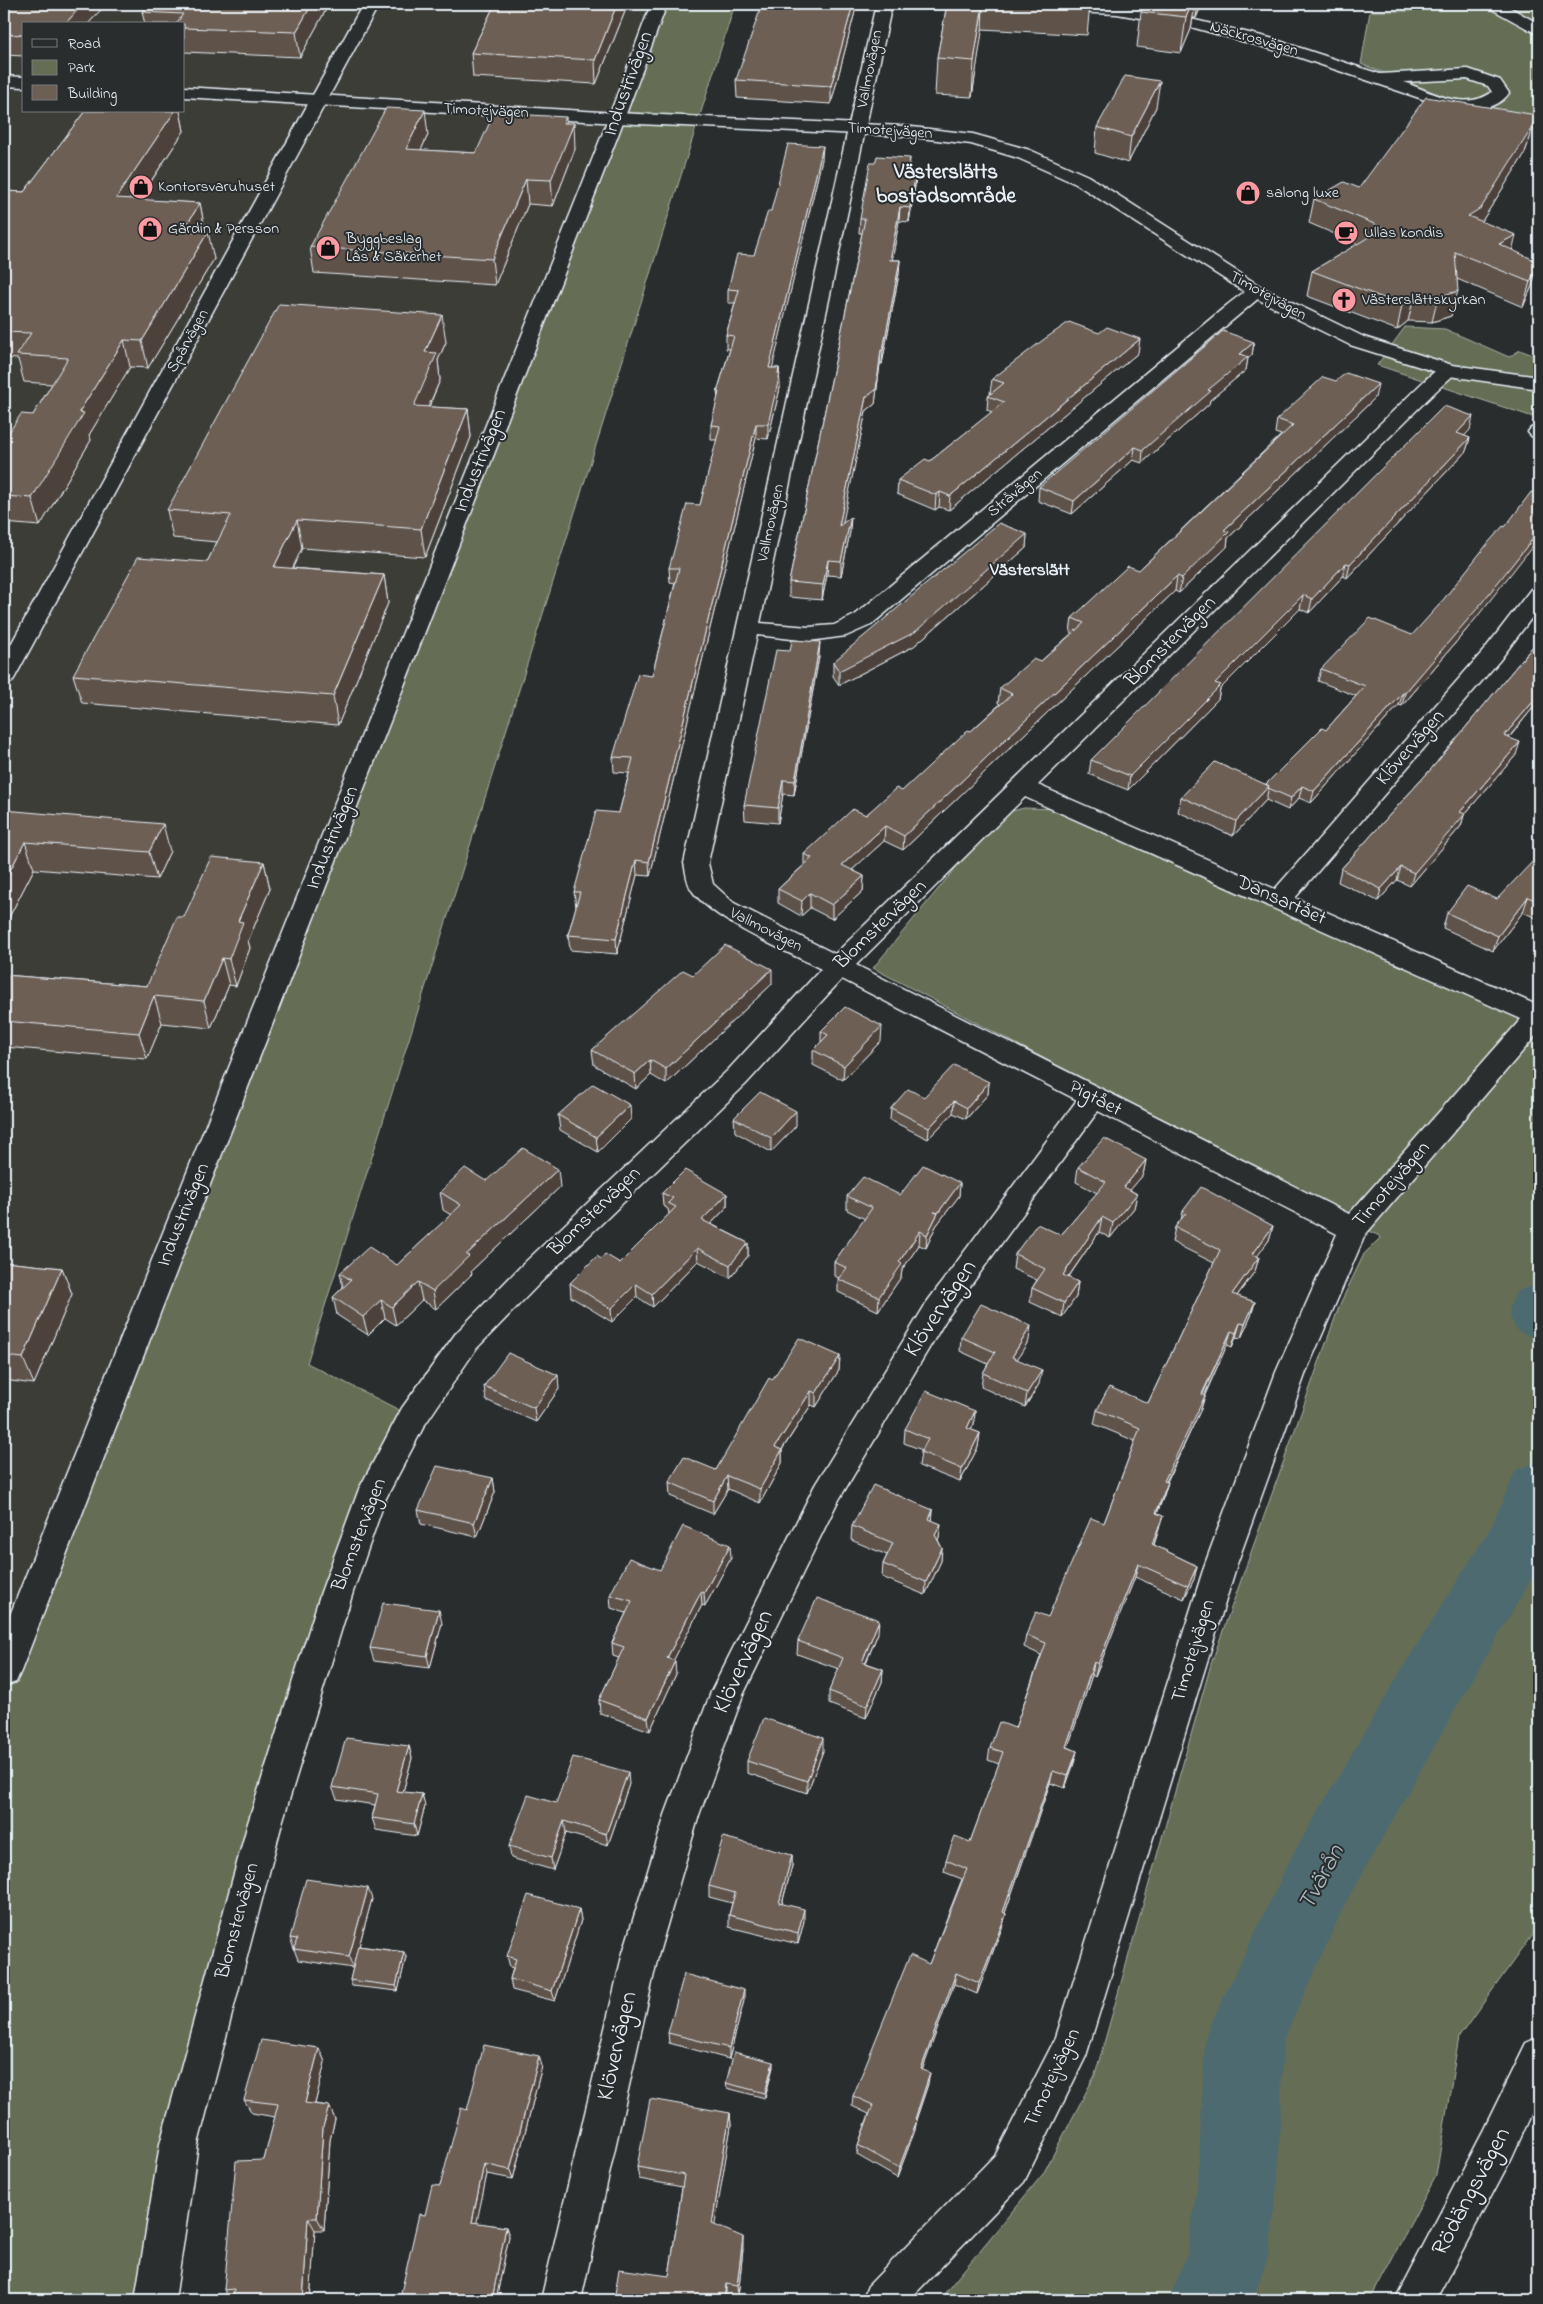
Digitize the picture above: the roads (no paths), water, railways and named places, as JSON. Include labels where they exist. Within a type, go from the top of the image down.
[{"type":"street","name":"Spårvägen","points":[[4,677],[371,4]]},
{"type":"street","name":"Industrivägen","points":[[4,1671],[617,118],[659,4]]},
{"type":"street","name":"Vallmovägen","points":[[838,967],[725,909],[702,887],[696,863],[749,628],[884,4]]},
{"type":"street","name":"Näckrosvägen","points":[[1006,4],[1103,8],[1197,23],[1257,38],[1379,79],[1457,104],[1479,105],[1491,101],[1501,93],[1494,84],[1468,74],[1379,79]]},
{"type":"street","points":[[1493,4],[1539,30]]},
{"type":"street","points":[[4,82],[22,82]]},
{"type":"street","name":"Timotejvägen","points":[[185,92],[617,118],[858,128],[939,134],[973,139],[1016,151],[1054,166],[1082,180],[1257,292],[1357,341],[1449,370],[1539,383]]},
{"type":"street","name":"Stråvägen","points":[[749,628],[809,634],[838,631],[863,620],[1224,317],[1257,292]]},
{"type":"street","name":"Blomstervägen","points":[[155,2300],[179,2144],[265,1823],[337,1592],[370,1498],[413,1417],[466,1341],[530,1275],[737,1077],[838,967],[1430,386],[1449,370]]},
{"type":"street","name":"Klövervägen","points":[[1280,900],[1492,655],[1539,594]]},
{"type":"street","name":"Dansartået","points":[[1023,787],[1539,1016]]},
{"type":"street","name":"Pigtået","points":[[838,967],[1353,1229]]},
{"type":"street","name":"Timotejvägen","points":[[882,2300],[1010,2168],[1073,2043],[1221,1564],[1291,1372],[1353,1229],[1539,1016]]},
{"type":"street","name":"Klövervägen","points":[[560,2300],[640,1956],[682,1815],[728,1692],[826,1494],[937,1310],[1093,1098]]},
{"type":"street","name":"Rödängsvägen","points":[[1415,2300],[1498,2143],[1539,2056]]},
{"type":"waterway","name":"Tvärån","points":[[1539,1308],[1539,1314]]},
{"type":"waterway","name":"Tvärån","points":[[1211,2300],[1228,2254],[1238,2180],[1244,2038],[1319,1879],[1427,1692],[1518,1542],[1539,1490]]},
{"type":"place","name":"Kontorsvaruhuset","points":[[141,187]]},
{"type":"place","name":"salong luxe","points":[[1248,193]]},
{"type":"place","name":"Gärdin & Persson","points":[[150,229]]},
{"type":"place","name":"Ullas kondis","points":[[1346,233]]},
{"type":"place","name":"Byggbeslag Lås & Säkerhet","points":[[328,248]]},
{"type":"place","name":"Västerslättskyrkan","points":[[1344,300]]},
{"type":"district","name":"Västerslätts bostadsområde","points":[[946,185]]},
{"type":"district","name":"Västerslätt","points":[[1030,571]]}]
